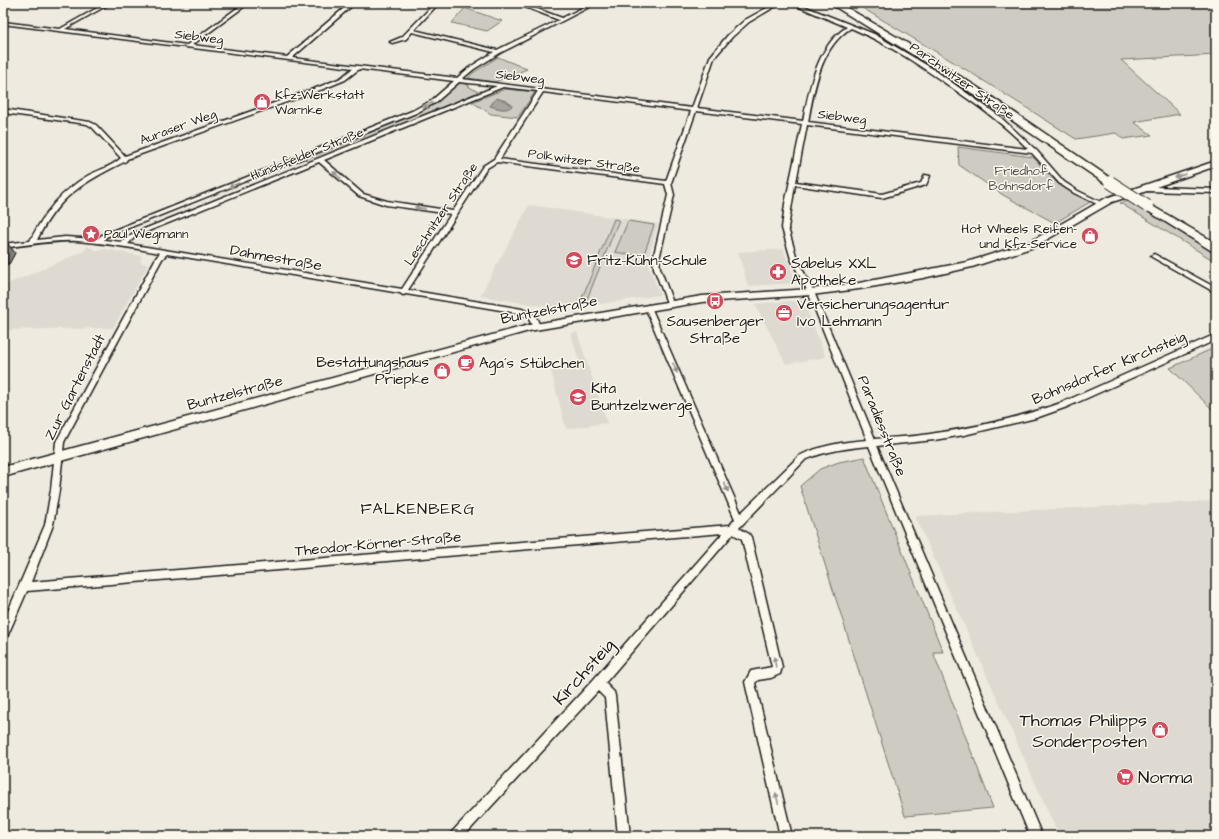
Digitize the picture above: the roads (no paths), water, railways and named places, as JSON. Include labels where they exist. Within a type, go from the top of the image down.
[{"type":"highway","points":[[833,3],[933,63],[1151,204],[1216,248]]},
{"type":"highway","points":[[844,3],[935,58],[1114,180]]},
{"type":"highway","points":[[1151,204],[1216,240]]},
{"type":"street","points":[[61,30],[109,3]]},
{"type":"street","points":[[188,46],[247,3]]},
{"type":"street","points":[[288,59],[352,3]]},
{"type":"street","points":[[392,42],[404,38],[437,3]]},
{"type":"street","points":[[517,3],[561,19]]},
{"type":"street","name":"Hundsfelder Straße","points":[[99,241],[104,236],[401,118],[433,102],[472,68],[498,52],[595,3]]},
{"type":"street","points":[[670,303],[657,268],[656,259],[671,194],[668,183],[712,58],[730,36],[748,21],[779,3]]},
{"type":"street","name":"Parchwitzer Straße","points":[[792,3],[883,40],[931,70],[997,117],[1035,152],[1062,182],[1076,192],[1101,204]]},
{"type":"street","name":"Siebweg","points":[[3,23],[1035,152]]},
{"type":"street","name":"Paradiesstraße","points":[[851,26],[835,40],[820,67],[813,85],[785,222],[786,235],[794,259],[811,292],[872,443],[1036,836]]},
{"type":"street","points":[[411,30],[498,52]]},
{"type":"street","name":"Auraser Weg","points":[[32,243],[47,213],[63,196],[86,180],[124,160],[124,158],[321,88],[343,79],[358,67]]},
{"type":"street","name":"Hundsfelder Straße","points":[[123,245],[134,235],[492,91],[501,86]]},
{"type":"street","name":"Leschnitzer Straße","points":[[402,292],[485,166],[496,160],[541,91]]},
{"type":"street","points":[[3,111],[88,123],[94,126],[124,158]]},
{"type":"street","points":[[320,160],[361,195],[386,203],[454,213]]},
{"type":"street","name":"Polkwitzer Straße","points":[[496,160],[668,183]]},
{"type":"street","points":[[1144,189],[1216,163]]},
{"type":"street","points":[[793,183],[882,196],[924,184],[927,176]]},
{"type":"street","points":[[1144,189],[1216,191]]},
{"type":"street","name":"Buntzelstraße","points":[[3,472],[536,326],[670,303],[712,298],[811,292],[859,286],[923,275],[1001,256],[1043,239],[1101,204],[1119,196],[1144,189]]},
{"type":"street","name":"Dahmestraße","points":[[3,246],[77,239],[99,241],[520,311],[532,317],[536,326]]},
{"type":"street","name":"Zur Gartenstadt","points":[[3,634],[49,525],[55,490],[60,442],[159,258],[165,252]]},
{"type":"street","points":[[1154,256],[1216,291]]},
{"type":"street","points":[[648,307],[740,520]]},
{"type":"street","name":"Bohnsdorfer Kirchsteig","points":[[734,529],[740,520],[802,458],[812,453],[860,444],[964,432],[1036,415],[1081,398],[1216,337]]},
{"type":"street","name":"Theodor-Körner-Straße","points":[[24,587],[718,529],[734,529]]},
{"type":"street","points":[[734,529],[746,537],[777,667],[776,670],[771,673],[755,675],[750,682],[786,836]]},
{"type":"street","name":"Kirchsteig","points":[[456,836],[598,683],[734,529]]},
{"type":"street","points":[[598,683],[610,696],[624,836]]},
{"type":"place","name":"Kfz-Werkstatt Warnke","points":[[262,102]]},
{"type":"place","name":"Paul Wegmann","points":[[91,234]]},
{"type":"place","name":"Hot Wheels Reifen- und Kfz-Service","points":[[1090,236]]},
{"type":"place","name":"Fritz-Kühn-Schule","points":[[574,260]]},
{"type":"place","name":"Sabelus XXL Apotheke","points":[[778,272]]},
{"type":"place","name":"Sausenberger Straße","points":[[715,301]]},
{"type":"place","name":"Versicherungsagentur Ivo Lehmann","points":[[784,313]]},
{"type":"place","name":"Aga´s Stübchen","points":[[466,363]]},
{"type":"place","name":"Bestattungshaus Priepke","points":[[442,371]]},
{"type":"place","name":"Kita Buntzelzwerge","points":[[578,397]]},
{"type":"place","name":"Thomas Philipps Sonderposten","points":[[1160,730]]},
{"type":"place","name":"Norma","points":[[1125,777]]},
{"type":"district","name":"FALKENBERG","points":[[418,509]]},
{"type":"park label","name":"Friedhof Bohnsdorf","points":[[1021,178]]}]
